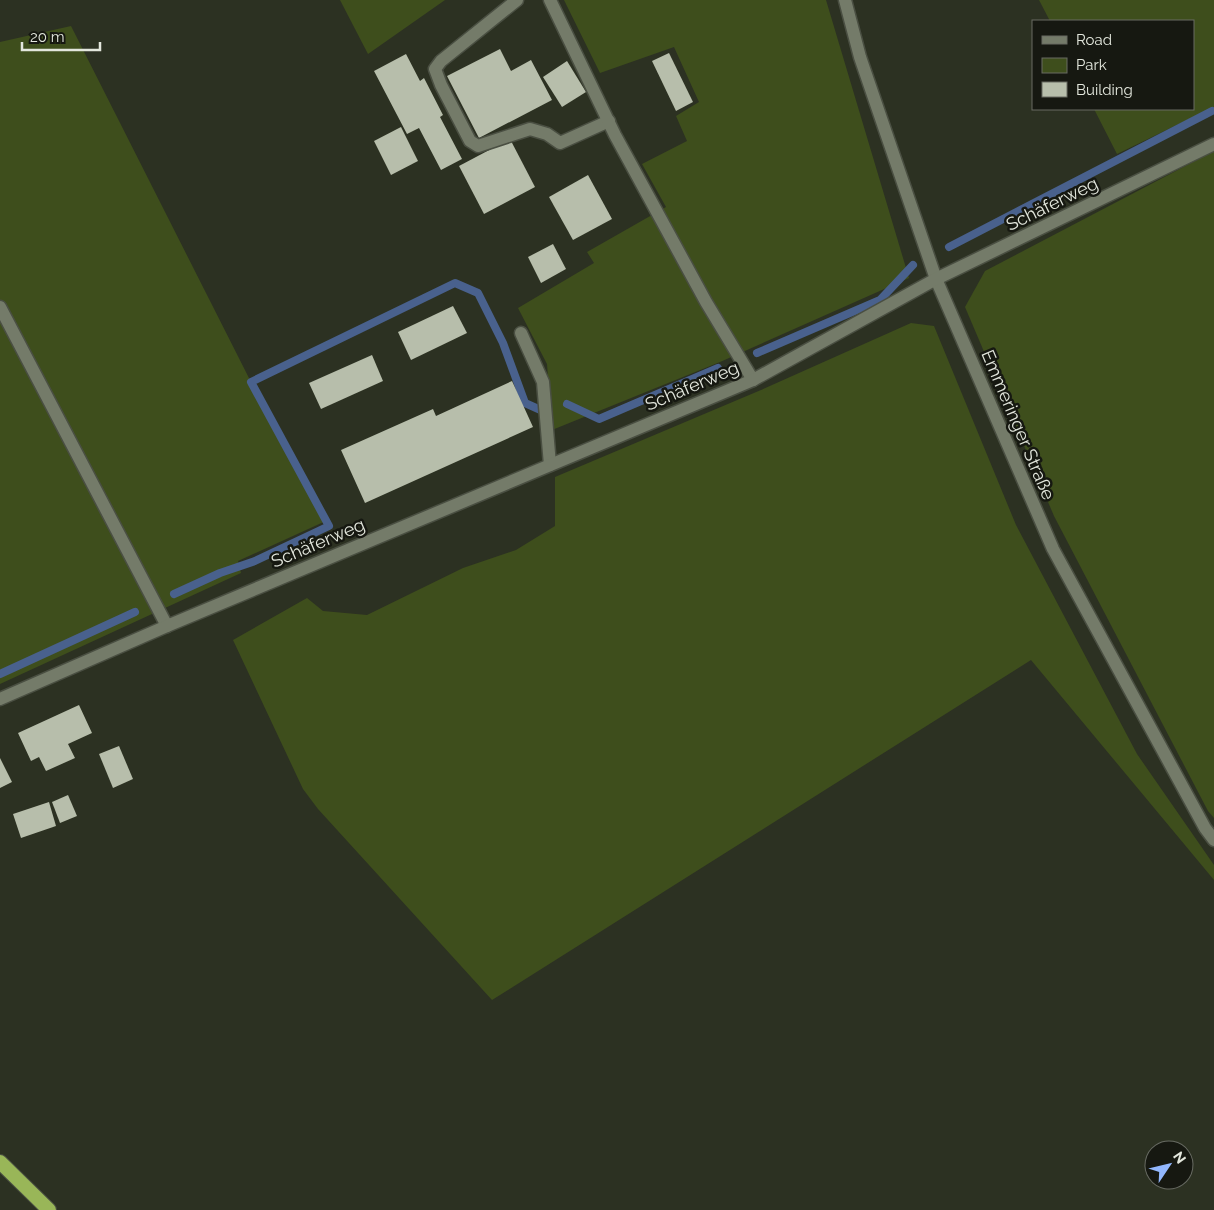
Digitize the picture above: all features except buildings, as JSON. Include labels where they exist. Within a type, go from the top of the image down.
[{"type":"highway","points":[[0,1162],[49,1210]]},
{"type":"street","points":[[517,0],[441,61],[435,69],[441,85],[470,141],[478,146],[530,129],[547,134],[560,143],[609,121]]},
{"type":"street","points":[[550,0],[609,121],[706,302],[752,380]]},
{"type":"street","name":"Emmeringer Straße","points":[[844,0],[860,57],[936,279],[1053,549],[1214,840]]},
{"type":"street","name":"Schäferweg","points":[[0,699],[167,626],[752,380],[936,279],[1214,144]]},
{"type":"street","points":[[0,307],[167,626]]},
{"type":"street","points":[[521,333],[543,382],[550,465]]},
{"type":"green space","points":[[340,0],[445,0],[368,54]]},
{"type":"green space","points":[[564,0],[826,0],[909,278],[720,362],[552,430],[547,364],[518,308],[594,263],[587,252],[666,207],[642,164],[687,141],[676,116],[699,102],[674,47],[600,73]]},
{"type":"green space","points":[[1039,0],[1214,0],[1214,107],[1117,154],[1095,110],[1194,110],[1194,20],[1049,20]]},
{"type":"green space","points":[[71,26],[251,382],[328,520],[238,561],[241,573],[0,684],[0,42]]},
{"type":"green space","points":[[1214,151],[1214,818],[1208,811],[1054,516],[965,307],[985,271]]},
{"type":"green space","points":[[911,323],[934,326],[1016,525],[1137,754],[1214,865],[1214,880],[1031,660],[492,1000],[318,809],[303,789],[233,640],[307,598],[323,611],[367,615],[463,568],[516,550],[555,526],[555,477],[761,390]]},
{"type":"waterway","points":[[949,247],[1212,111]]},
{"type":"waterway","points":[[757,353],[880,300],[913,265]]},
{"type":"waterway","points":[[174,594],[220,573],[255,561],[329,526],[251,382],[455,283],[478,293],[503,343],[525,403],[545,412]]},
{"type":"waterway","points":[[567,404],[599,419],[718,368]]},
{"type":"waterway","points":[[0,674],[135,612]]}]
